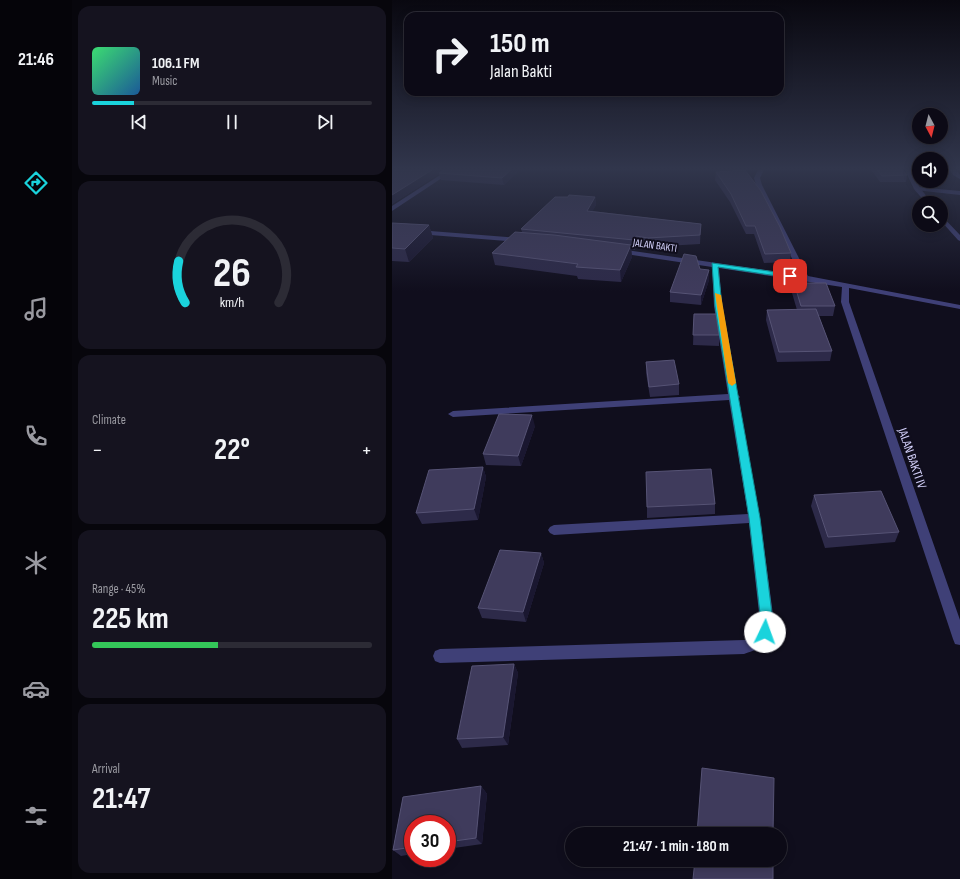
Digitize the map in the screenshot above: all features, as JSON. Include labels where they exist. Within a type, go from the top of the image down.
[{"type":"street","points":[[771,209],[805,278]]},
{"type":"street","points":[[948,225],[960,239]]},
{"type":"street","points":[[392,230],[526,240]]},
{"type":"street","name":"JALAN BAKTI","points":[[611,250],[805,278],[960,307]]},
{"type":"street","points":[[440,656],[744,647],[755,644],[764,636],[767,622],[754,518],[735,397],[718,306],[715,264]]},
{"type":"street","name":"JALAN BAKTI IV","points":[[846,285],[845,302],[960,639]]},
{"type":"street","points":[[453,414],[735,397]]},
{"type":"street","points":[[554,530],[754,518]]},
{"type":"building","points":[[542,209],[588,209],[587,211],[701,224],[700,235],[648,238],[636,236],[634,240],[521,229]]},
{"type":"building","points":[[738,209],[771,209],[791,253],[765,254],[755,226],[746,226]]},
{"type":"building","points":[[392,223],[429,225],[405,249],[392,248]]},
{"type":"building","points":[[515,232],[554,235],[631,245],[620,270],[576,267],[578,264],[492,253]]},
{"type":"building","points":[[684,254],[696,256],[700,269],[709,270],[701,295],[670,292]]},
{"type":"building","points":[[794,283],[826,283],[835,306],[801,306]]},
{"type":"building","points":[[816,309],[832,351],[779,352],[767,310]]},
{"type":"building","points":[[694,314],[716,314],[719,335],[693,335]]},
{"type":"building","points":[[674,360],[679,384],[649,387],[646,362]]},
{"type":"building","points":[[499,414],[532,415],[518,456],[483,454]]},
{"type":"building","points":[[483,467],[474,509],[416,513],[429,470]]},
{"type":"building","points":[[711,469],[715,504],[647,507],[646,472]]},
{"type":"building","points":[[881,491],[899,532],[828,537],[814,495]]},
{"type":"building","points":[[500,550],[541,553],[523,612],[478,608]]},
{"type":"building","points":[[514,664],[503,737],[457,739],[472,666]]},
{"type":"building","points":[[702,768],[774,778],[773,827],[698,827]]},
{"type":"building","points":[[481,786],[476,838],[456,841],[456,815],[404,815],[404,848],[393,850],[403,797]]},
{"type":"building","points":[[694,867],[773,867],[773,879],[693,879]]},
{"type":"slow traffic","points":[[717,295],[732,383]]},
{"type":"route","points":[[765,632],[767,622],[754,518],[729,360],[718,306],[715,264],[790,276]]}]
